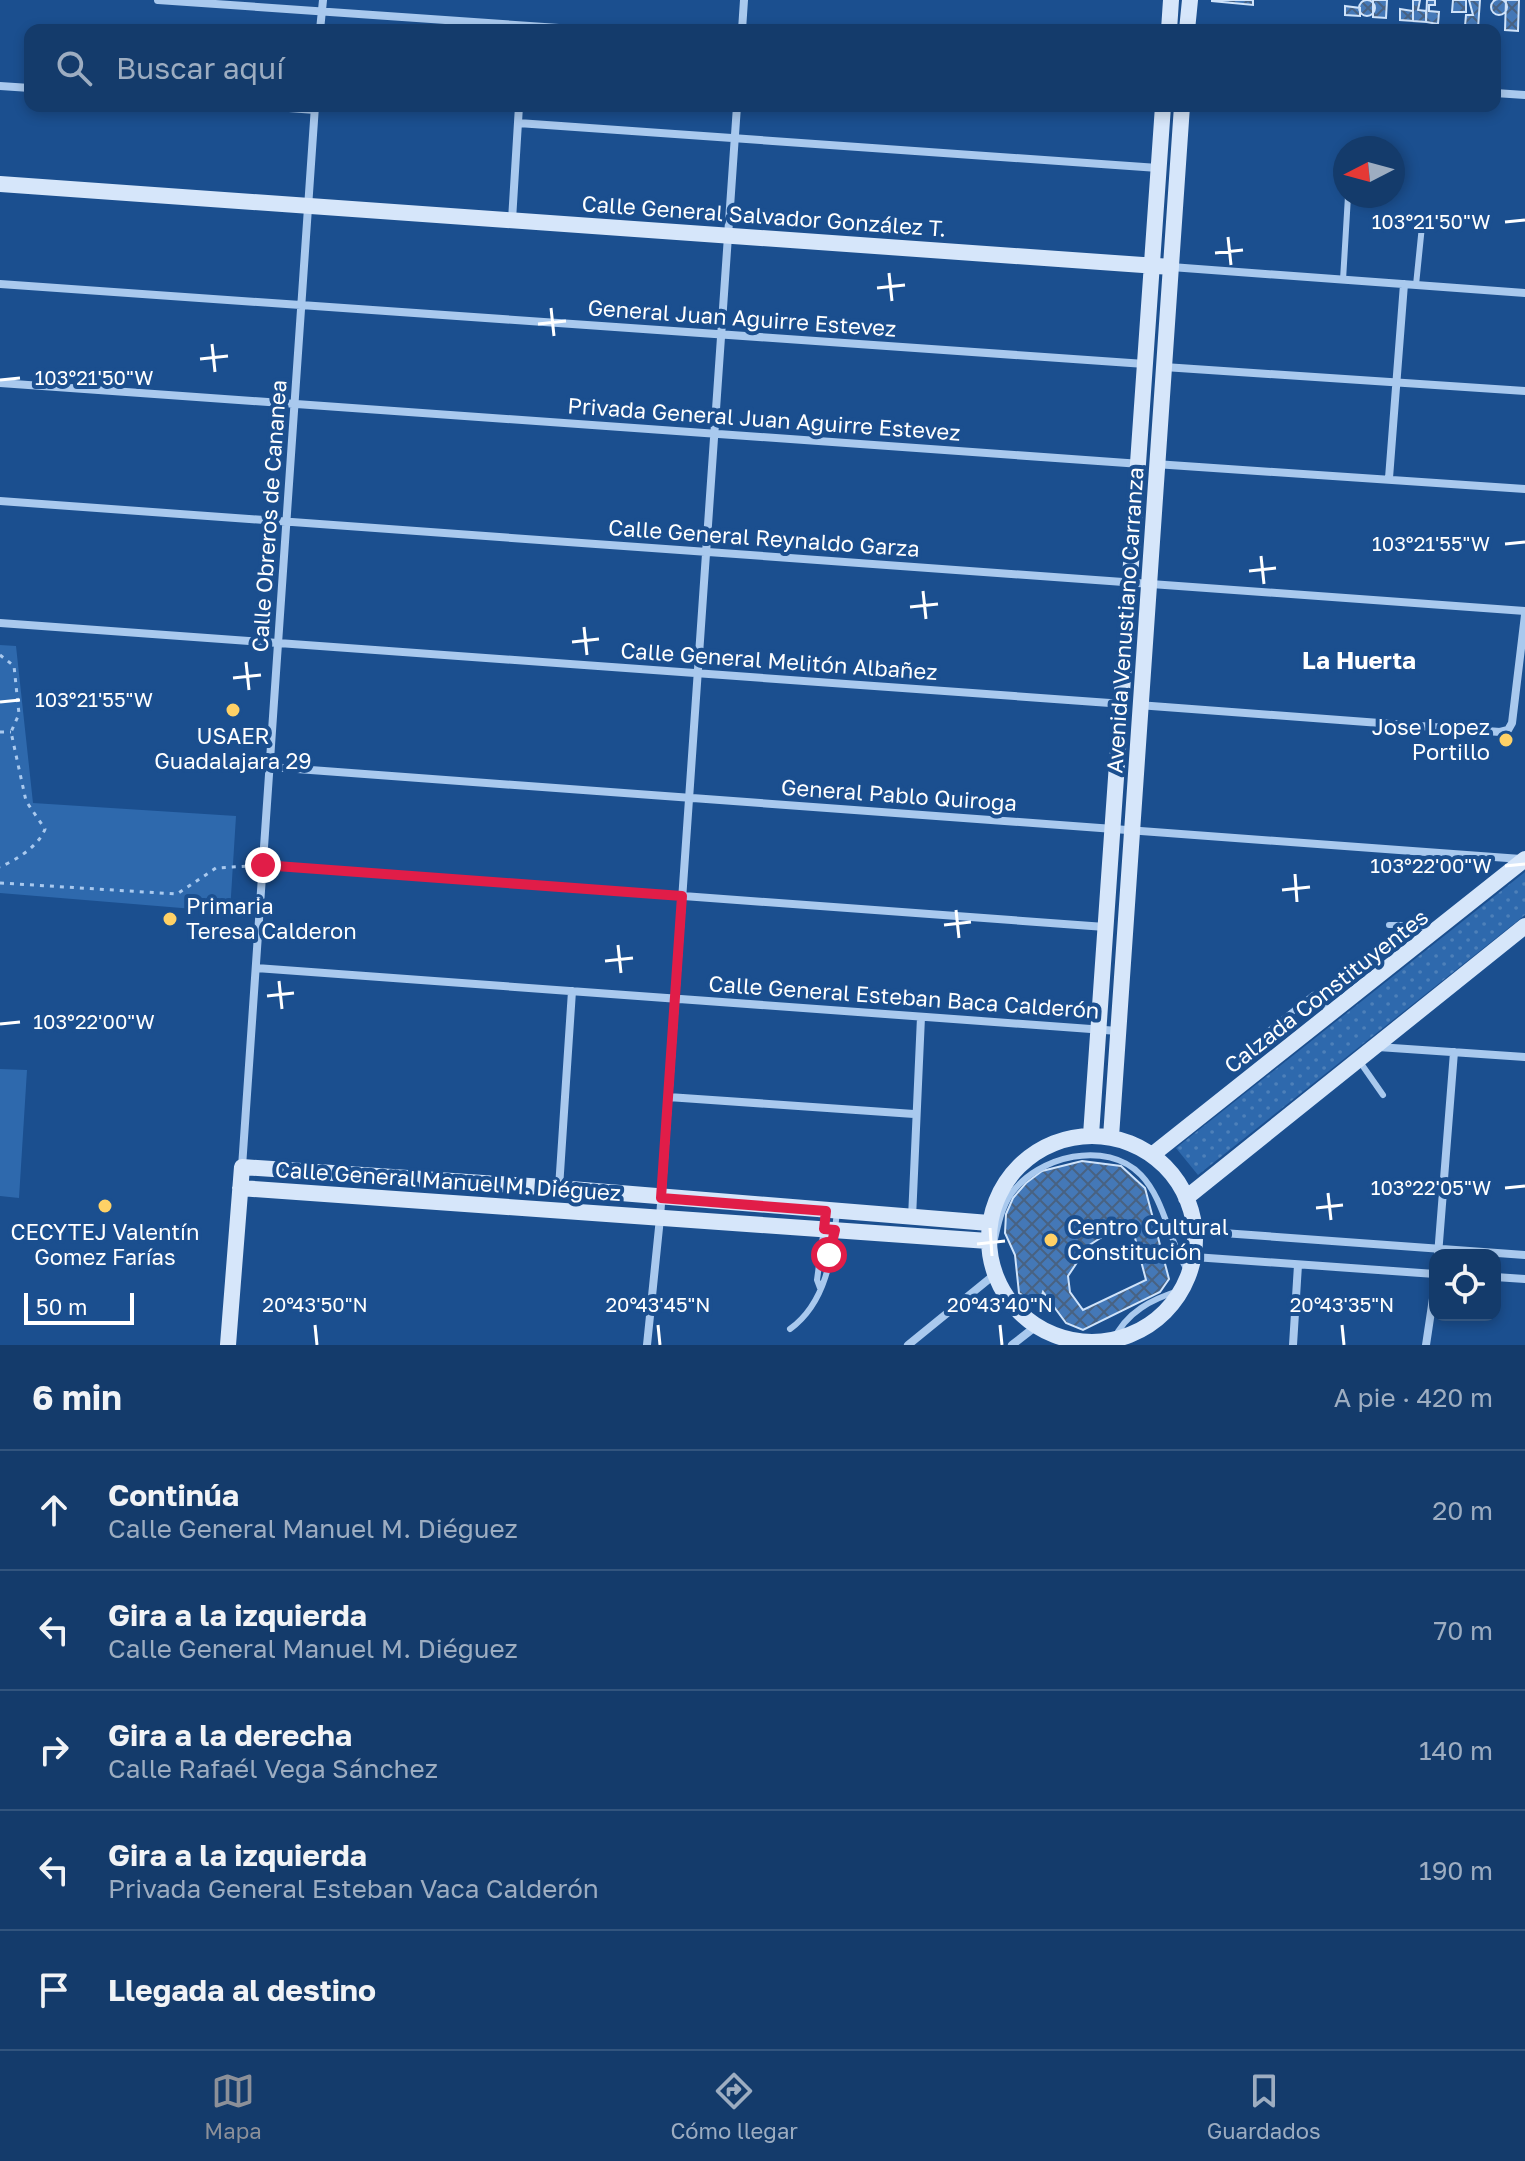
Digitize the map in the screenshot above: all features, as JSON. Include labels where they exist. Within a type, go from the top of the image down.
[{"type":"street","points":[[158,0],[474,24]]},
{"type":"street","points":[[321,24],[323,0]]},
{"type":"street","points":[[742,24],[744,0]]},
{"type":"street","points":[[1169,24],[1171,0]]},
{"type":"street","points":[[1188,24],[1190,0]]},
{"type":"street","points":[[0,86],[24,88]]},
{"type":"street","points":[[1501,93],[1525,95]]},
{"type":"street","name":"Calle Obreros de Cananea","points":[[242,1167],[315,112]]},
{"type":"street","points":[[512,220],[519,112]]},
{"type":"street","points":[[647,1345],[660,1218],[737,112]]},
{"type":"street","name":"Avenida Venustiano Carranza","points":[[1091,1135],[1163,112]]},
{"type":"street","name":"Avenida Venustiano Carranza","points":[[1111,1137],[1182,112]]},
{"type":"street","points":[[518,123],[1159,168]]},
{"type":"street","name":"Calle General Salvador González T.","points":[[0,184],[1525,293]]},
{"type":"street","name":"General Juan Aguirre Estevez","points":[[0,284],[1146,364]]},
{"type":"street","points":[[1389,478],[1404,284]]},
{"type":"street","points":[[1164,367],[1525,391]]},
{"type":"street","name":"Privada General Juan Aguirre Estevez","points":[[0,383],[1525,489]]},
{"type":"street","name":"Calle General Reynaldo Garza","points":[[0,501],[1525,613]]},
{"type":"street","name":"Calle General Melitón Albañez","points":[[0,623],[1500,732],[1508,730],[1512,723],[1525,613]]},
{"type":"street","name":"General Pablo Quiroga","points":[[270,767],[1525,859]]},
{"type":"street","name":"Calzada Constituyentes","points":[[1152,1155],[1525,859]]},
{"type":"street","points":[[263,865],[1105,927]]},
{"type":"street","points":[[1186,1198],[1525,926]]},
{"type":"street","name":"Calle General Esteban Baca Calderón","points":[[256,968],[1118,1031]]},
{"type":"street","points":[[559,1188],[572,991]]},
{"type":"street","points":[[912,1219],[914,1114],[921,1017]]},
{"type":"street","points":[[1377,1046],[1525,1057]]},
{"type":"street","points":[[1438,1249],[1454,1052]]},
{"type":"street","points":[[668,1097],[914,1114]]},
{"type":"street","points":[[1091,1135],[1111,1137],[1138,1146],[1152,1155],[1178,1182],[1195,1231],[1191,1265],[1181,1290],[1151,1325],[1105,1343],[1074,1344],[1035,1327],[1010,1304],[994,1275],[989,1249],[993,1204],[1019,1166],[1052,1144],[1091,1135]]},
{"type":"street","points":[[228,1345],[242,1167]]},
{"type":"street","name":"Calle General Manuel M. Diéguez","points":[[242,1167],[559,1188],[989,1223]]},
{"type":"street","name":"Calle General Manuel M. Diéguez","points":[[240,1188],[829,1230],[989,1249]]},
{"type":"street","points":[[1195,1231],[1429,1251]]},
{"type":"street","points":[[1501,1254],[1525,1255]]},
{"type":"street","points":[[1191,1265],[1298,1265],[1429,1274]]},
{"type":"street","points":[[1293,1345],[1298,1265]]},
{"type":"street","points":[[908,1345],[994,1275]]},
{"type":"street","points":[[1501,1277],[1525,1279]]},
{"type":"street","points":[[1426,1345],[1430,1321]]},
{"type":"street","points":[[1012,1345],[1035,1327]]},
{"type":"lane","points":[[1343,280],[1347,208]]},
{"type":"lane","points":[[1416,285],[1423,216]]},
{"type":"lane","points":[[1389,925],[1415,925],[1436,932]]},
{"type":"lane","points":[[1249,1047],[1313,995],[1332,1015]]},
{"type":"lane","points":[[1359,1061],[1383,1095]]},
{"type":"lane","points":[[989,1249],[1011,1194],[1023,1181],[1052,1161],[1100,1156],[1130,1165],[1142,1176],[1151,1189],[1176,1254],[1191,1265]]},
{"type":"lane","points":[[790,1329],[814,1307],[832,1211]]},
{"type":"path","points":[[0,655],[14,666],[19,714],[11,732],[26,801],[45,829],[42,836],[14,861],[0,867]]},
{"type":"path","points":[[0,732],[11,732]]},
{"type":"path","points":[[0,883],[177,894],[216,868],[263,865]]},
{"type":"shaded area","points":[[0,645],[16,646],[33,803],[236,816],[230,912],[0,893]]},
{"type":"shaded area","points":[[1525,872],[1525,915],[1198,1175],[1176,1148]]},
{"type":"shaded area","points":[[0,1069],[27,1070],[19,1198],[0,1196]]},
{"type":"building","points":[[1499,-1],[1505,1],[1505,13],[1499,15],[1493,13],[1491,7],[1493,1]]},
{"type":"building","points":[[1253,0],[1253,5],[1212,1]]},
{"type":"building","points":[[1364,0],[1370,0],[1375,8],[1373,14],[1364,16],[1359,11],[1359,5]]},
{"type":"building","points":[[1373,0],[1387,0],[1386,18],[1373,17]]},
{"type":"building","points":[[1413,0],[1420,0],[1418,10],[1426,11],[1426,22],[1413,21]]},
{"type":"building","points":[[1427,0],[1435,0],[1435,5],[1429,5],[1429,11],[1439,12],[1438,24],[1426,22]]},
{"type":"building","points":[[1453,0],[1466,0],[1466,12],[1452,12]]},
{"type":"building","points":[[1469,0],[1480,0],[1478,24],[1465,24],[1466,15],[1473,15]]},
{"type":"building","points":[[1506,0],[1519,0],[1518,31],[1505,30]]},
{"type":"building","points":[[1345,6],[1360,8],[1360,16],[1345,15]]},
{"type":"building","points":[[1400,9],[1413,11],[1413,21],[1400,20]]},
{"type":"building","name":"Centro Cultural Constitución","points":[[1082,1161],[1121,1166],[1145,1188],[1169,1279],[1160,1292],[1083,1330],[1066,1323],[1043,1292],[1039,1305],[1019,1293],[1015,1255],[1005,1233],[1006,1214],[1013,1198],[1042,1171]],"holes":[[[1116,1228],[1134,1234],[1146,1280],[1083,1310],[1070,1292],[1068,1276],[1088,1246]]]},
{"type":"place","name":"USAER Guadalajara 29","points":[[233,710]]},
{"type":"place","name":"Jose Lopez Portillo","points":[[1506,740]]},
{"type":"place","name":"Primaria Teresa Calderon","points":[[170,919]]},
{"type":"place","name":"CECYTEJ Valentín Gomez Farías","points":[[105,1206]]},
{"type":"place","name":"Centro Cultural Constitución","points":[[1051,1240]]},
{"type":"district","name":"La Huerta","points":[[1359,661]]},
{"type":"route","points":[[263,865],[682,896],[661,1198],[826,1211],[824,1229],[835,1230],[829,1255]]}]
